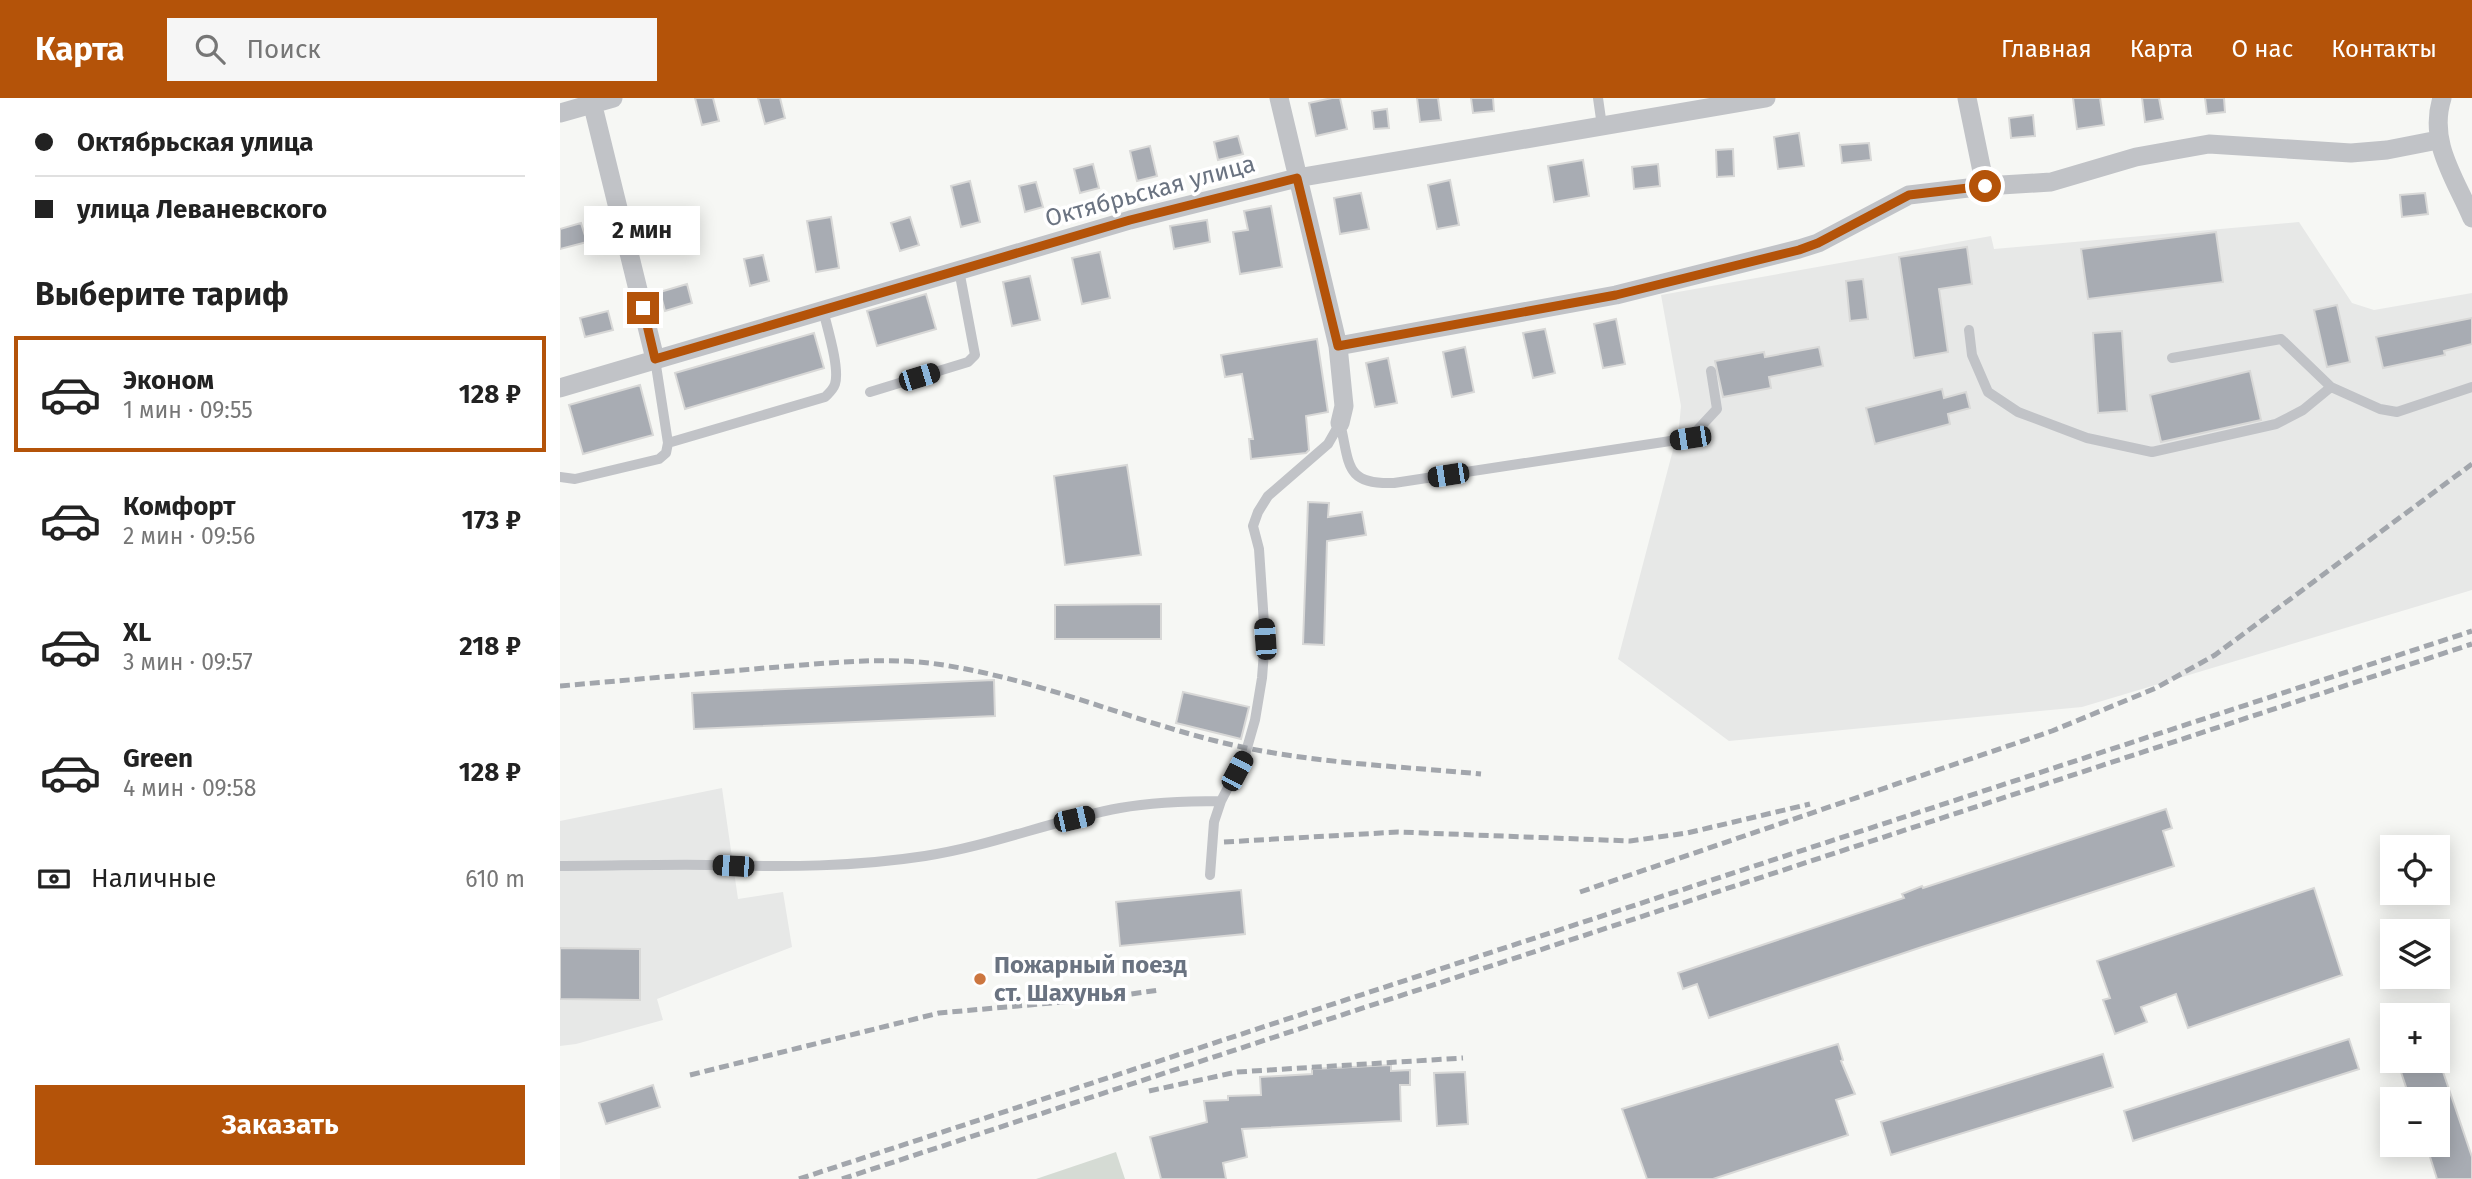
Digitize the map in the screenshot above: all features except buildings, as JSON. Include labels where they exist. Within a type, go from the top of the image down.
[{"type":"street","points":[[560,113],[592,101],[613,98]]},
{"type":"street","points":[[1279,98],[1338,346],[1344,406],[1340,423]]},
{"type":"street","points":[[1967,98],[1985,186]]},
{"type":"street","points":[[2442,98],[2437,117],[2438,140],[2472,218]]},
{"type":"street","name":"Октябрьская улица","points":[[560,388],[1130,220],[1297,178],[1766,99]]},
{"type":"street","points":[[592,101],[655,359]]},
{"type":"street","points":[[1338,346],[1629,292],[1799,250],[1818,243],[1909,195],[2051,182],[2136,157],[2209,144],[2351,153],[2387,150],[2438,140]]},
{"type":"lane","points":[[1598,98],[1602,126]]},
{"type":"lane","points":[[870,392],[968,362],[975,355],[959,270]]},
{"type":"lane","points":[[668,443],[825,397],[831,392],[836,382],[836,370],[823,309]]},
{"type":"lane","points":[[1969,330],[1972,355],[1988,392],[2018,412],[2087,438],[2152,452],[2276,424],[2302,410],[2331,387]]},
{"type":"lane","points":[[2172,358],[2281,339],[2331,387],[2380,409],[2397,412],[2472,387]]},
{"type":"lane","points":[[560,477],[575,479],[659,459],[666,453],[668,443],[655,359]]},
{"type":"lane","points":[[1340,423],[1351,468],[1357,478],[1367,482],[1394,483],[1690,438],[1717,409],[1711,371]]},
{"type":"lane","points":[[1210,875],[1214,822],[1221,801],[1245,755],[1255,720],[1262,678],[1264,626],[1259,549],[1253,526],[1268,496],[1328,444],[1340,423]]},
{"type":"lane","points":[[560,866],[825,867],[936,854],[1120,808],[1167,802],[1221,801]]},
{"type":"shaded area","points":[[2299,222],[2352,303],[2374,310],[2472,293],[2472,590],[2082,707],[1729,741],[1618,659],[1679,427],[1681,406],[1661,295],[1991,236],[1994,249]]},
{"type":"shaded area","points":[[722,788],[738,899],[783,892],[792,947],[657,999],[663,1020],[560,1046],[560,821]]},
{"type":"shaded area","points":[[1116,1152],[1125,1179],[1036,1179]]},
{"type":"railway","points":[[1580,892],[2052,731],[2156,688],[2215,655],[2472,464]]},
{"type":"railway","points":[[799,1179],[2472,631]]},
{"type":"railway","points":[[842,1179],[2472,644]]},
{"type":"railway","points":[[560,686],[847,662],[929,663],[1004,678],[1187,733],[1256,750],[1352,763],[1481,774]]},
{"type":"railway","points":[[1224,842],[1398,832],[1630,841],[1687,833],[1810,804]]},
{"type":"railway","points":[[690,1075],[939,1013],[1096,999],[1159,990]]},
{"type":"railway","points":[[1149,1091],[1237,1072],[1463,1058]]},
{"type":"place","name":"Пожарный поезд ст. Шахунья","points":[[980,979]]},
{"type":"route","points":[[643,308],[655,359],[1130,220],[1297,178],[1338,346],[1616,295],[1799,250],[1818,243],[1909,195],[1985,186]]}]
